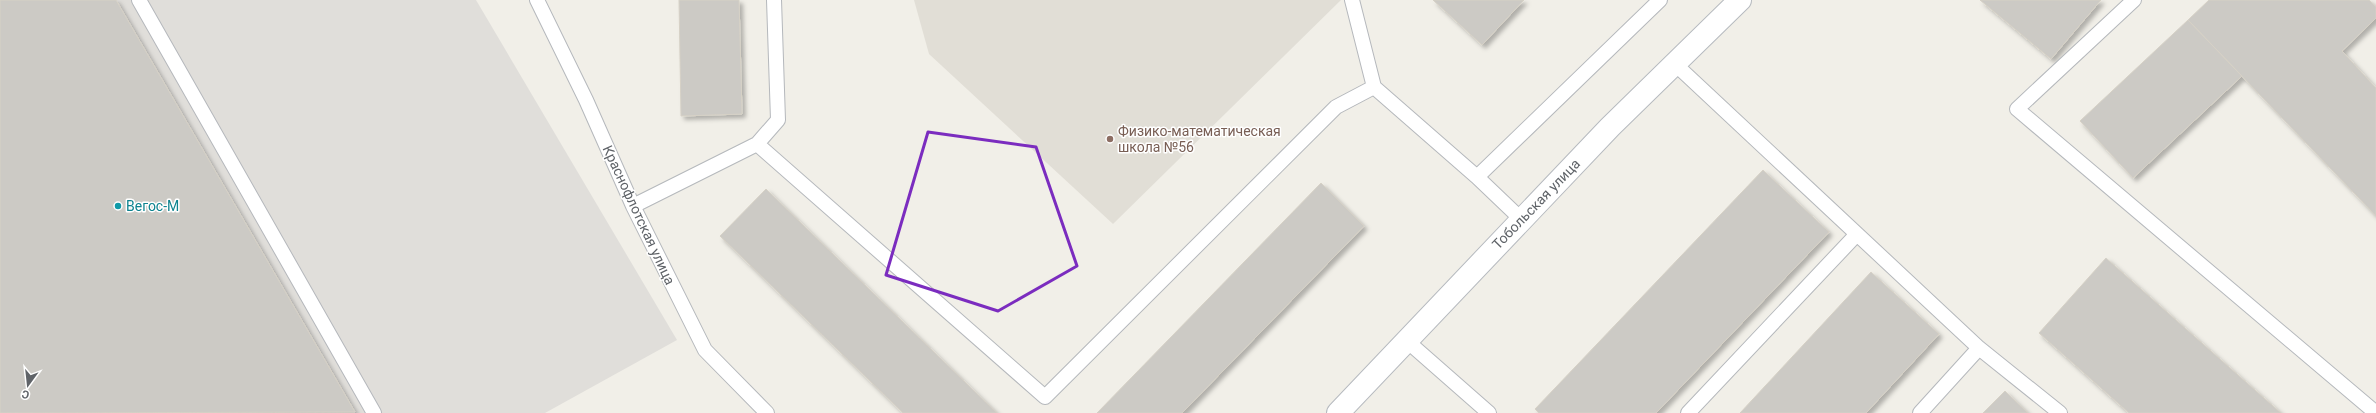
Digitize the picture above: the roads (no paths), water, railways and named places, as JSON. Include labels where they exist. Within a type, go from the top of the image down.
[{"type":"street","name":"Тобольская улица","points":[[1338,413],[1610,127],[1740,0]]},
{"type":"lane","points":[[139,0],[374,413]]},
{"type":"lane","name":"Краснофлотская улица","points":[[537,0],[586,100],[633,206],[705,350],[767,413]]},
{"type":"lane","points":[[633,206],[757,144],[778,120],[774,0]]},
{"type":"lane","points":[[1352,0],[1374,88],[1477,177],[1521,219]]},
{"type":"lane","points":[[1477,177],[1660,0]]},
{"type":"lane","points":[[2134,0],[2017,109],[2376,413]]},
{"type":"lane","points":[[1675,64],[1979,348],[2060,413]]},
{"type":"lane","points":[[757,144],[1045,397],[1336,107],[1374,88]]},
{"type":"lane","points":[[1688,413],[1857,234]]},
{"type":"lane","points":[[1407,341],[1489,413]]},
{"type":"lane","points":[[1920,413],[1979,348]]},
{"type":"place","name":"Физико-математическая школа №56","points":[[1110,139]]},
{"type":"place","name":"Вегос-М","points":[[118,206]]}]
